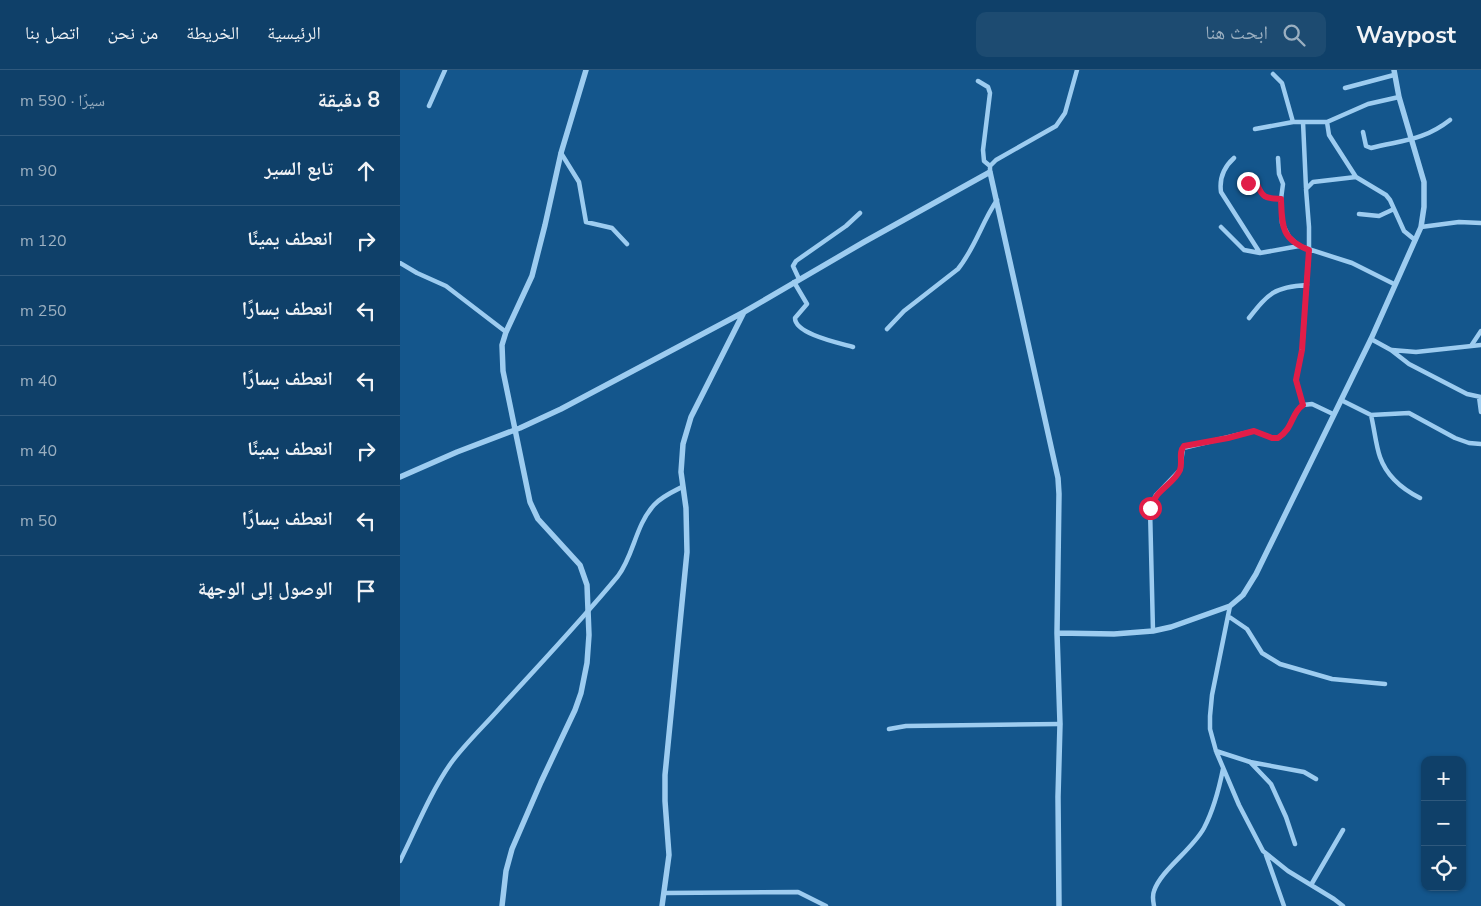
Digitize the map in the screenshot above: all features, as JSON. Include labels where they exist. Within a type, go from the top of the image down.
[{"type":"street","points":[[429,106],[444,70]]},
{"type":"street","points":[[502,906],[506,871],[512,849],[540,782],[575,710],[581,693],[587,664],[587,585],[580,566],[538,519],[530,502],[503,372],[502,345],[506,332],[532,276],[561,153],[586,70]]},
{"type":"street","points":[[400,477],[457,452],[516,430],[561,409],[744,312],[990,169],[996,160],[1056,126],[1065,113],[1077,70]]},
{"type":"street","points":[[1057,633],[1114,634],[1154,632],[1230,606],[1243,595],[1256,574],[1370,339],[1421,226],[1424,207],[1424,182],[1399,97],[1394,73],[1345,88]]},
{"type":"street","points":[[1273,74],[1282,83],[1293,122]]},
{"type":"street","points":[[978,81],[988,87],[990,93],[983,150],[984,161],[990,169],[1058,478],[1059,906]]},
{"type":"street","points":[[1255,129],[1293,122],[1326,122],[1368,104],[1399,97]]},
{"type":"street","points":[[1363,132],[1366,146],[1371,148],[1412,140],[1437,130],[1450,120]]},
{"type":"street","points":[[1303,122],[1310,227],[1302,350],[1296,380],[1303,405]]},
{"type":"street","points":[[1326,122],[1329,135],[1356,177],[1386,195],[1404,231],[1415,240]]},
{"type":"street","points":[[561,153],[579,182],[586,222],[612,228],[627,244]]},
{"type":"street","points":[[1234,158],[1227,164],[1223,172],[1221,192],[1260,253]]},
{"type":"street","points":[[1278,158],[1279,174],[1283,184],[1281,199],[1282,223],[1289,237],[1299,246],[1352,263],[1394,284]]},
{"type":"street","points":[[1306,189],[1313,182],[1356,177]]},
{"type":"street","points":[[1248,183],[1257,184],[1262,195],[1267,198],[1281,199]]},
{"type":"street","points":[[887,329],[904,311],[939,286],[958,269],[965,260],[988,213],[997,200]]},
{"type":"street","points":[[1359,214],[1379,216],[1394,210]]},
{"type":"street","points":[[853,347],[815,336],[796,324],[795,318],[807,304],[793,266],[796,261],[846,226],[860,213]]},
{"type":"street","points":[[1421,226],[1459,222],[1481,223]]},
{"type":"street","points":[[1221,228],[1244,250],[1260,253],[1299,246]]},
{"type":"street","points":[[400,264],[446,286],[506,332]]},
{"type":"street","points":[[1249,318],[1271,293],[1287,286],[1307,285]]},
{"type":"street","points":[[662,906],[669,855],[665,775],[687,552],[681,458],[691,417],[744,312]]},
{"type":"street","points":[[1471,346],[1481,331]]},
{"type":"street","points":[[1370,339],[1391,350],[1418,369],[1467,394],[1480,397],[1481,412]]},
{"type":"street","points":[[1391,350],[1416,352],[1481,345]]},
{"type":"street","points":[[1340,400],[1371,415],[1409,413],[1455,438],[1469,444],[1481,444]]},
{"type":"street","points":[[1154,632],[1150,508],[1156,495],[1180,470],[1182,448],[1254,431],[1272,438],[1278,438],[1289,429],[1296,413],[1303,405],[1312,404],[1333,414]]},
{"type":"street","points":[[1371,415],[1380,457],[1388,472],[1405,490],[1420,498]]},
{"type":"street","points":[[400,861],[433,794],[452,761],[588,610],[628,562],[645,516],[654,504],[682,487]]},
{"type":"street","points":[[1230,606],[1212,695],[1210,729],[1216,751],[1239,804],[1266,854],[1284,906]]},
{"type":"street","points":[[1228,616],[1247,629],[1262,653],[1280,664],[1332,680],[1385,684]]},
{"type":"street","points":[[889,729],[906,726],[1060,724]]},
{"type":"street","points":[[1216,751],[1250,762],[1304,772],[1316,779]]},
{"type":"street","points":[[1250,762],[1272,784],[1295,844]]},
{"type":"street","points":[[1154,906],[1153,895],[1155,888],[1164,875],[1186,852],[1205,826],[1217,797],[1224,768]]},
{"type":"street","points":[[1311,885],[1343,830]]},
{"type":"street","points":[[1266,854],[1288,871],[1343,906]]},
{"type":"street","points":[[665,893],[747,894],[796,892],[826,906]]},
{"type":"route","points":[[1150,508],[1156,495],[1180,470],[1181,450],[1184,446],[1254,431],[1272,438],[1278,438],[1289,429],[1296,413],[1303,405],[1296,380],[1302,350],[1309,250],[1299,246],[1285,231],[1282,223],[1281,199],[1267,198],[1262,195],[1257,184],[1248,183]]}]
